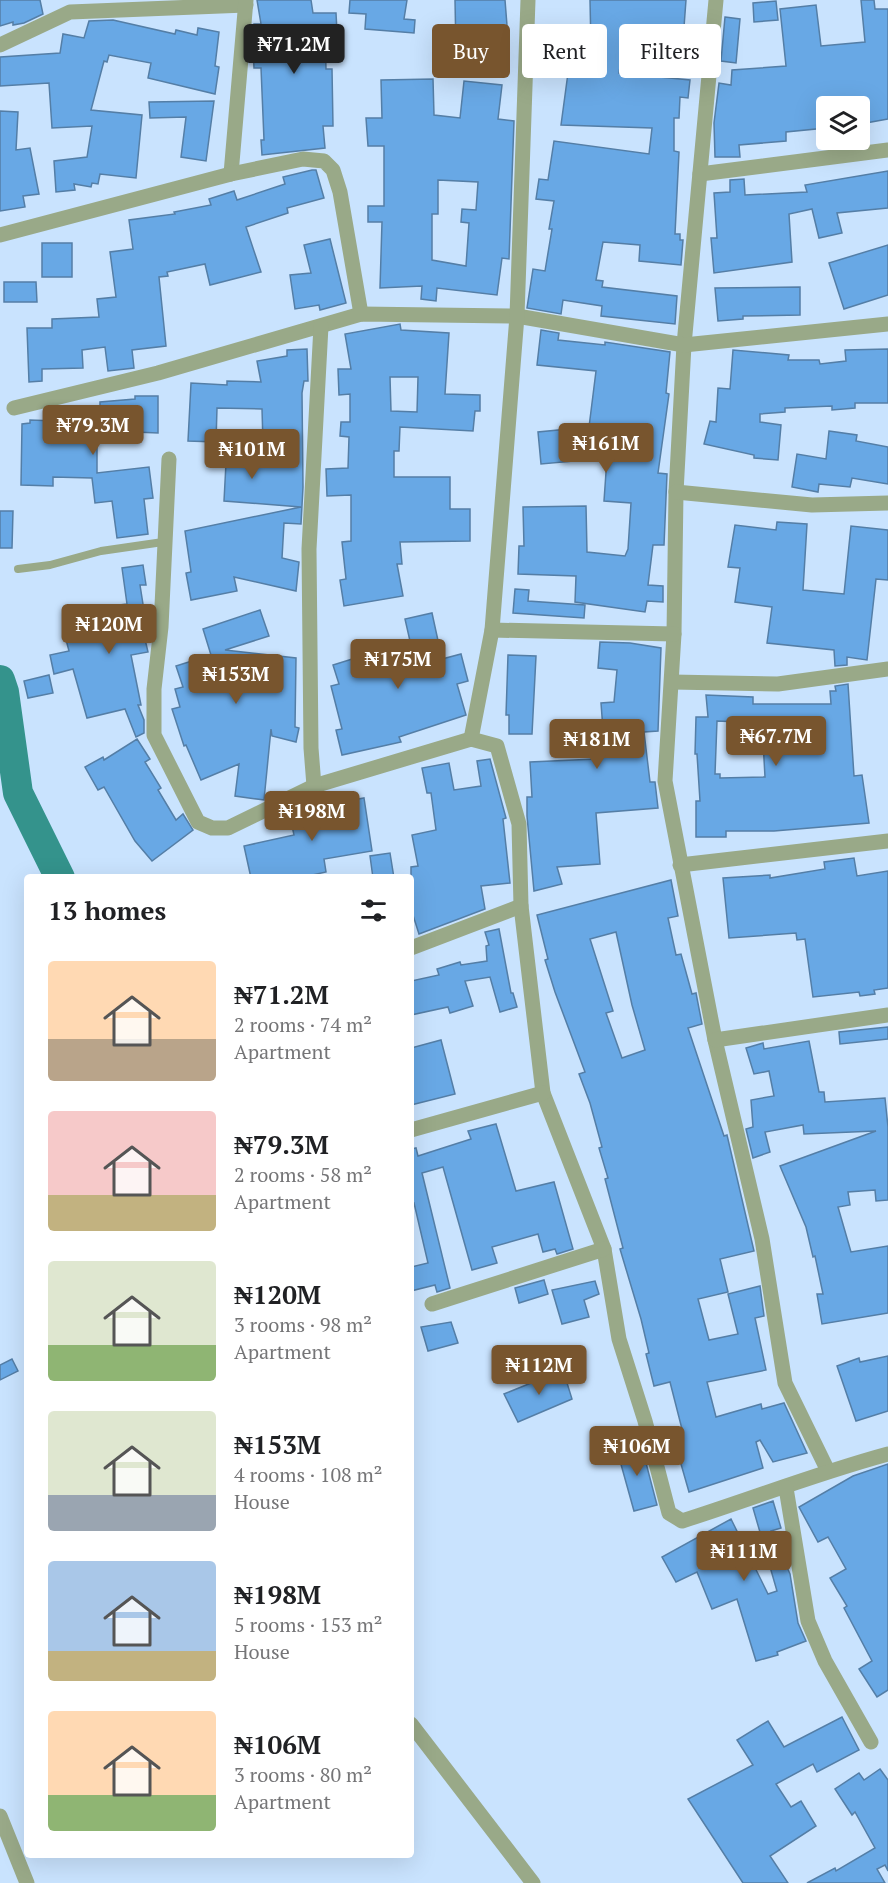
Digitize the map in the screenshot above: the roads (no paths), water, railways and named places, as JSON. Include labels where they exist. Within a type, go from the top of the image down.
[{"type":"street","points":[[471,739],[492,630],[517,316],[528,0]]},
{"type":"street","points":[[716,0],[684,345],[676,492],[675,634],[665,781],[715,1040],[762,1239],[785,1383],[828,1471]]},
{"type":"street","points":[[0,45],[69,12],[246,2],[231,174]]},
{"type":"street","points":[[700,174],[888,150]]},
{"type":"street","points":[[0,235],[231,174],[303,159],[324,161],[333,170],[340,192],[361,314]]},
{"type":"street","points":[[14,408],[158,373],[361,314],[517,316],[684,345],[888,324]]},
{"type":"street","points":[[314,786],[311,748],[309,549],[321,326]]},
{"type":"street","points":[[169,459],[154,735],[198,822],[212,828],[228,828],[314,786],[471,739],[496,746],[519,825],[521,906],[543,1093],[604,1249],[619,1339],[645,1421],[669,1513],[682,1521],[786,1488],[828,1471],[888,1454]]},
{"type":"street","points":[[676,492],[812,505],[888,503]]},
{"type":"street","points":[[492,630],[675,634]]},
{"type":"street","points":[[672,682],[778,684],[888,669]]},
{"type":"street","points":[[680,866],[888,841]]},
{"type":"street","points":[[414,947],[521,906]]},
{"type":"street","points":[[715,1040],[888,1016]]},
{"type":"street","points":[[414,1129],[543,1093]]},
{"type":"street","points":[[432,1304],[604,1249]]},
{"type":"street","points":[[786,1488],[808,1621],[825,1661],[871,1742]]},
{"type":"street","points":[[414,1728],[533,1883]]},
{"type":"street","points":[[0,1816],[27,1883]]},
{"type":"lane","points":[[18,569],[50,565],[101,551],[164,542]]},
{"type":"waterway","points":[[0,680],[4,692],[18,793],[58,874]]}]
